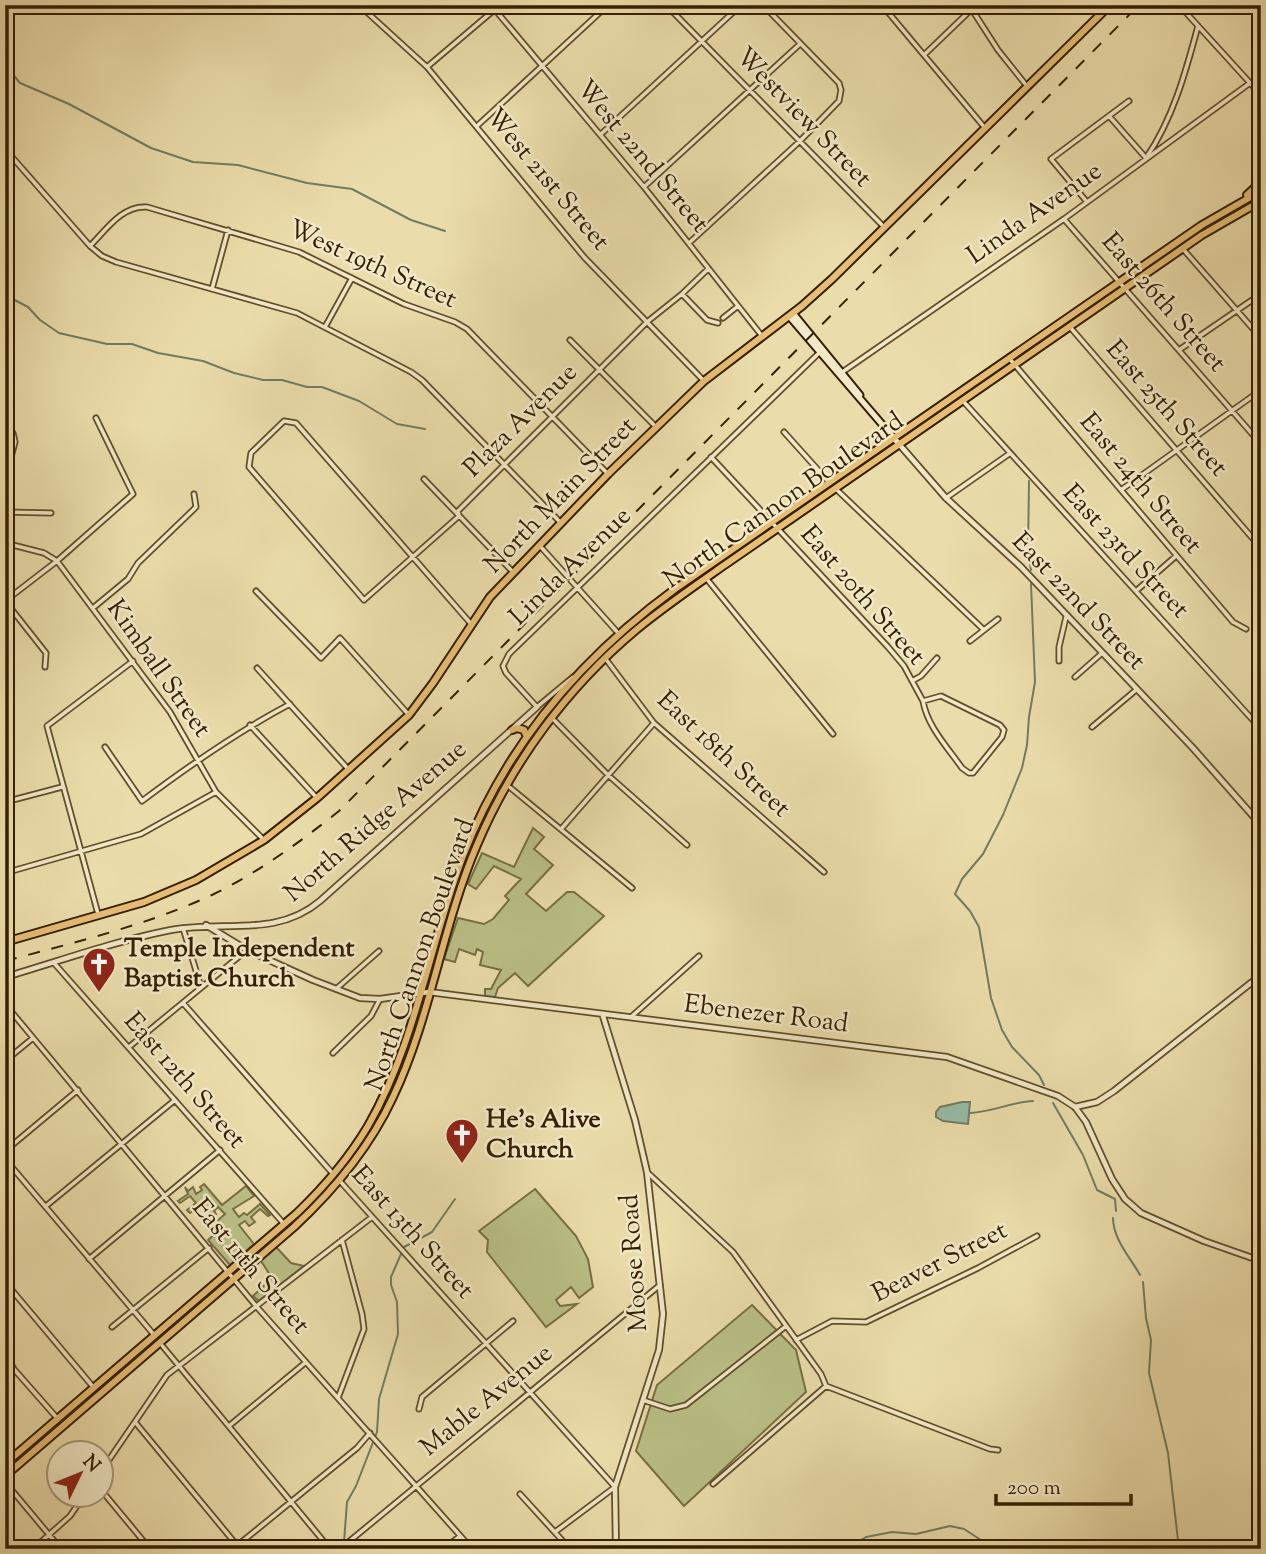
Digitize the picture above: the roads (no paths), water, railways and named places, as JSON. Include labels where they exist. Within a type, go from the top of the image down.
[{"type":"main road","name":"North Main Street","points":[[5,942],[144,902],[196,880],[264,840],[317,798],[409,715],[433,684],[490,597],[512,571],[608,474],[704,381],[791,315],[832,279],[1110,5]]},
{"type":"main road","points":[[1233,206],[1261,182]]},
{"type":"main road","name":"North Cannon Boulevard","points":[[5,1464],[94,1388],[234,1279],[294,1227],[340,1181],[373,1133],[406,1067],[475,848],[507,785],[552,718],[605,658],[661,610],[836,489],[1009,358],[1233,206],[1261,191]]},
{"type":"main road","name":"North Cannon Boulevard","points":[[5,1476],[228,1272],[285,1224],[334,1174],[362,1136],[385,1094],[398,1062],[469,840],[496,786],[527,737],[580,671],[618,633],[702,570],[829,482],[963,401],[1182,248],[1261,201]]},
{"type":"main road","name":"East 22nd Street","points":[[791,315],[820,352],[841,373]]},
{"type":"main road","name":"East 22nd Street","points":[[791,315],[897,441]]},
{"type":"main road","points":[[512,730],[524,730],[527,737]]},
{"type":"street","name":"West 21st Street","points":[[359,5],[427,67],[584,257],[704,381]]},
{"type":"street","points":[[427,67],[493,7],[500,5]]},
{"type":"street","points":[[477,126],[608,5]]},
{"type":"street","name":"Westview Street","points":[[666,5],[884,227]]},
{"type":"street","points":[[600,135],[741,5]]},
{"type":"street","points":[[689,243],[800,141],[839,101],[839,83],[763,5]]},
{"type":"street","points":[[882,5],[985,128]]},
{"type":"street","points":[[924,54],[970,7],[976,5]]},
{"type":"street","points":[[1179,5],[1261,95]]},
{"type":"street","name":"West 22nd Street","points":[[493,7],[644,187],[762,336]]},
{"type":"street","points":[[970,7],[998,51],[1027,87]]},
{"type":"street","points":[[1109,116],[1146,158],[1170,114],[1198,26]]},
{"type":"street","points":[[644,187],[800,44]]},
{"type":"street","name":"Linda Avenue","points":[[841,373],[1064,219],[1250,83]]},
{"type":"street","points":[[1087,202],[1051,159],[1129,102]]},
{"type":"street","points":[[5,149],[90,246],[102,256],[297,313],[422,380],[560,522]]},
{"type":"street","name":"West 19th Street","points":[[90,246],[121,215],[137,206],[299,252],[404,304],[467,329],[608,474]]},
{"type":"street","name":"East 26th Street","points":[[1064,219],[1261,444]]},
{"type":"street","points":[[212,289],[228,230]]},
{"type":"street","points":[[1182,248],[1261,338]]},
{"type":"street","name":"Plaza Avenue","points":[[413,557],[296,423],[285,421],[251,453],[249,467],[363,600],[413,557],[459,516],[458,511],[599,369],[647,322],[708,269]]},
{"type":"street","points":[[326,327],[352,278]]},
{"type":"street","points":[[1179,350],[1261,293]]},
{"type":"street","points":[[682,294],[707,320],[718,323]]},
{"type":"street","points":[[723,318],[738,306]]},
{"type":"street","name":"East 25th Street","points":[[1070,327],[1261,548]]},
{"type":"street","points":[[570,340],[656,427]]},
{"type":"street","name":"Linda Avenue","points":[[537,707],[506,673],[503,666],[509,654],[820,352]]},
{"type":"street","name":"East 24th Street","points":[[1009,358],[1233,622],[1246,629]]},
{"type":"street","points":[[1121,490],[1261,390]]},
{"type":"street","name":"East 23rd Street","points":[[963,401],[1261,729]]},
{"type":"street","points":[[46,667],[46,653],[5,601],[57,562],[133,494],[96,418]]},
{"type":"street","points":[[785,432],[829,482]]},
{"type":"street","points":[[5,480],[15,442],[13,433]]},
{"type":"street","name":"East 22nd Street","points":[[897,441],[946,498],[1021,567],[1192,747],[1261,825]]},
{"type":"street","points":[[946,498],[1009,454]]},
{"type":"street","name":"East 20th Street","points":[[711,457],[904,666],[932,725],[962,768],[973,773],[1002,737],[1004,730],[1000,725],[941,696],[923,702]]},
{"type":"street","points":[[424,479],[512,571]]},
{"type":"street","points":[[836,489],[984,630]]},
{"type":"street","points":[[93,608],[128,579],[138,564],[196,507],[194,494]]},
{"type":"street","points":[[5,512],[51,513]]},
{"type":"street","name":"Kimball Street","points":[[5,544],[44,553],[57,562],[170,712],[216,792],[264,840]]},
{"type":"street","points":[[538,545],[625,640]]},
{"type":"street","points":[[1136,591],[1176,556]]},
{"type":"street","points":[[413,557],[472,625]]},
{"type":"street","points":[[702,570],[833,734]]},
{"type":"street","points":[[256,591],[321,658],[340,638],[409,715]]},
{"type":"street","points":[[1059,661],[1066,617]]},
{"type":"street","points":[[970,640],[998,619]]},
{"type":"street","points":[[1074,677],[1101,654]]},
{"type":"street","name":"East 18th Street","points":[[605,658],[654,723],[824,872]]},
{"type":"street","points":[[912,681],[921,676],[937,658]]},
{"type":"street","points":[[98,916],[47,726],[133,661]]},
{"type":"street","points":[[257,668],[349,769]]},
{"type":"street","name":"North Ridge Avenue","points":[[5,977],[130,940],[183,928],[278,923],[298,917],[580,671]]},
{"type":"street","points":[[1092,727],[1136,690]]},
{"type":"street","points":[[105,747],[142,801],[197,759],[250,725],[290,704]]},
{"type":"street","points":[[552,718],[608,775],[687,845]]},
{"type":"street","points":[[562,828],[654,723]]},
{"type":"street","points":[[250,725],[317,798]]},
{"type":"street","points":[[507,785],[632,888]]},
{"type":"street","points":[[5,802],[62,787]]},
{"type":"street","points":[[5,873],[141,834],[216,792]]},
{"type":"street","name":"Ebenezer Road","points":[[206,925],[247,950],[360,998],[380,999],[429,992],[603,1016],[631,1017],[947,1057],[1058,1096],[1075,1107]]},
{"type":"street","points":[[183,928],[201,988]]},
{"type":"street","points":[[129,1047],[247,950]]},
{"type":"street","points":[[337,989],[379,951]]},
{"type":"street","points":[[631,1017],[699,956]]},
{"type":"street","name":"East 12th Street","points":[[54,962],[285,1224]]},
{"type":"street","points":[[1261,975],[1114,1091],[1097,1102],[1075,1107],[1086,1122],[1112,1179],[1125,1199],[1140,1213],[1204,1241],[1261,1261]]},
{"type":"street","points":[[333,1052],[371,1016],[380,999]]},
{"type":"street","name":"East 13th Street","points":[[183,1003],[615,1487]]},
{"type":"street","name":"East 11th Street","points":[[5,1004],[256,1306],[472,1549]]},
{"type":"street","name":"Moose Road","points":[[603,1016],[635,1120],[647,1172],[663,1314],[662,1338],[615,1487],[616,1549]]},
{"type":"street","points":[[5,1061],[33,1038]]},
{"type":"street","points":[[5,1151],[78,1090]]},
{"type":"street","points":[[46,1206],[175,1100]]},
{"type":"street","points":[[89,1259],[220,1150]]},
{"type":"street","points":[[5,1159],[330,1549]]},
{"type":"street","points":[[647,1172],[733,1252],[821,1374],[826,1386],[990,1450],[998,1450]]},
{"type":"street","points":[[116,1450],[167,1375],[372,1217]]},
{"type":"street","name":"Beaver Street","points":[[796,1340],[832,1321],[866,1322],[1037,1236]]},
{"type":"street","points":[[338,1398],[364,1329],[342,1240]]},
{"type":"street","points":[[111,1328],[209,1248]]},
{"type":"street","points":[[5,1282],[94,1388]]},
{"type":"street","name":"Mable Avenue","points":[[340,1549],[660,1285]]},
{"type":"street","points":[[419,1409],[422,1397],[513,1321]]},
{"type":"street","points":[[643,1400],[670,1409],[686,1405],[786,1326]]},
{"type":"street","points":[[5,1359],[58,1420]]},
{"type":"street","points":[[229,1426],[306,1362]]},
{"type":"street","points":[[5,1374],[13,1367]]},
{"type":"street","points":[[713,1484],[826,1386]]},
{"type":"street","points":[[1261,1396],[1255,1406],[1261,1421]]},
{"type":"street","points":[[135,1422],[237,1548],[371,1434]]},
{"type":"street","points":[[5,1482],[61,1549]]},
{"type":"street","points":[[555,1532],[615,1487]]},
{"type":"street","points":[[520,1494],[570,1549]]},
{"type":"street","points":[[33,1549],[75,1508]]},
{"type":"street","points":[[116,1508],[150,1549]]},
{"type":"street","points":[[444,1549],[460,1536]]},
{"type":"waterway","points":[[5,20],[31,5]]},
{"type":"waterway","points":[[5,65],[20,83],[69,104],[151,148],[193,162],[238,165],[307,183],[352,189],[411,220],[445,231]]},
{"type":"waterway","points":[[5,295],[28,307],[40,320],[59,333],[107,344],[132,344],[158,353],[203,361],[263,380],[282,380],[307,387],[322,387],[359,401],[397,424],[425,429]]},
{"type":"waterway","points":[[1029,481],[1028,551],[1031,570]]},
{"type":"waterway","points":[[1031,584],[1035,682],[1022,768],[1003,815],[983,854],[962,879],[955,894],[970,911],[979,927],[991,998],[1002,1030],[1012,1047],[1039,1075],[1044,1085]]},
{"type":"waterway","points":[[5,716],[11,721]]},
{"type":"waterway","points":[[970,1113],[1033,1101]]},
{"type":"waterway","points":[[1053,1103],[1083,1155],[1097,1190],[1115,1199],[1116,1211]]},
{"type":"waterway","points":[[404,1247],[432,1232],[455,1199]]},
{"type":"waterway","points":[[1113,1218],[1119,1241],[1140,1275]]},
{"type":"waterway","points":[[344,1542],[347,1502],[377,1432],[379,1399],[398,1334],[397,1302],[391,1277],[401,1254]]},
{"type":"waterway","points":[[1143,1282],[1151,1340],[1149,1373],[1168,1453],[1179,1549]]},
{"type":"waterway","points":[[838,1549],[866,1537],[892,1532],[916,1534],[950,1526],[964,1529],[1001,1549]]},
{"type":"railway","points":[[5,961],[138,924],[214,894],[279,856],[339,811],[1139,5]]},
{"type":"place","name":"Temple Independent Baptist Church","points":[[99,994]]},
{"type":"place","name":"He's Alive Church","points":[[462,1165]]}]
